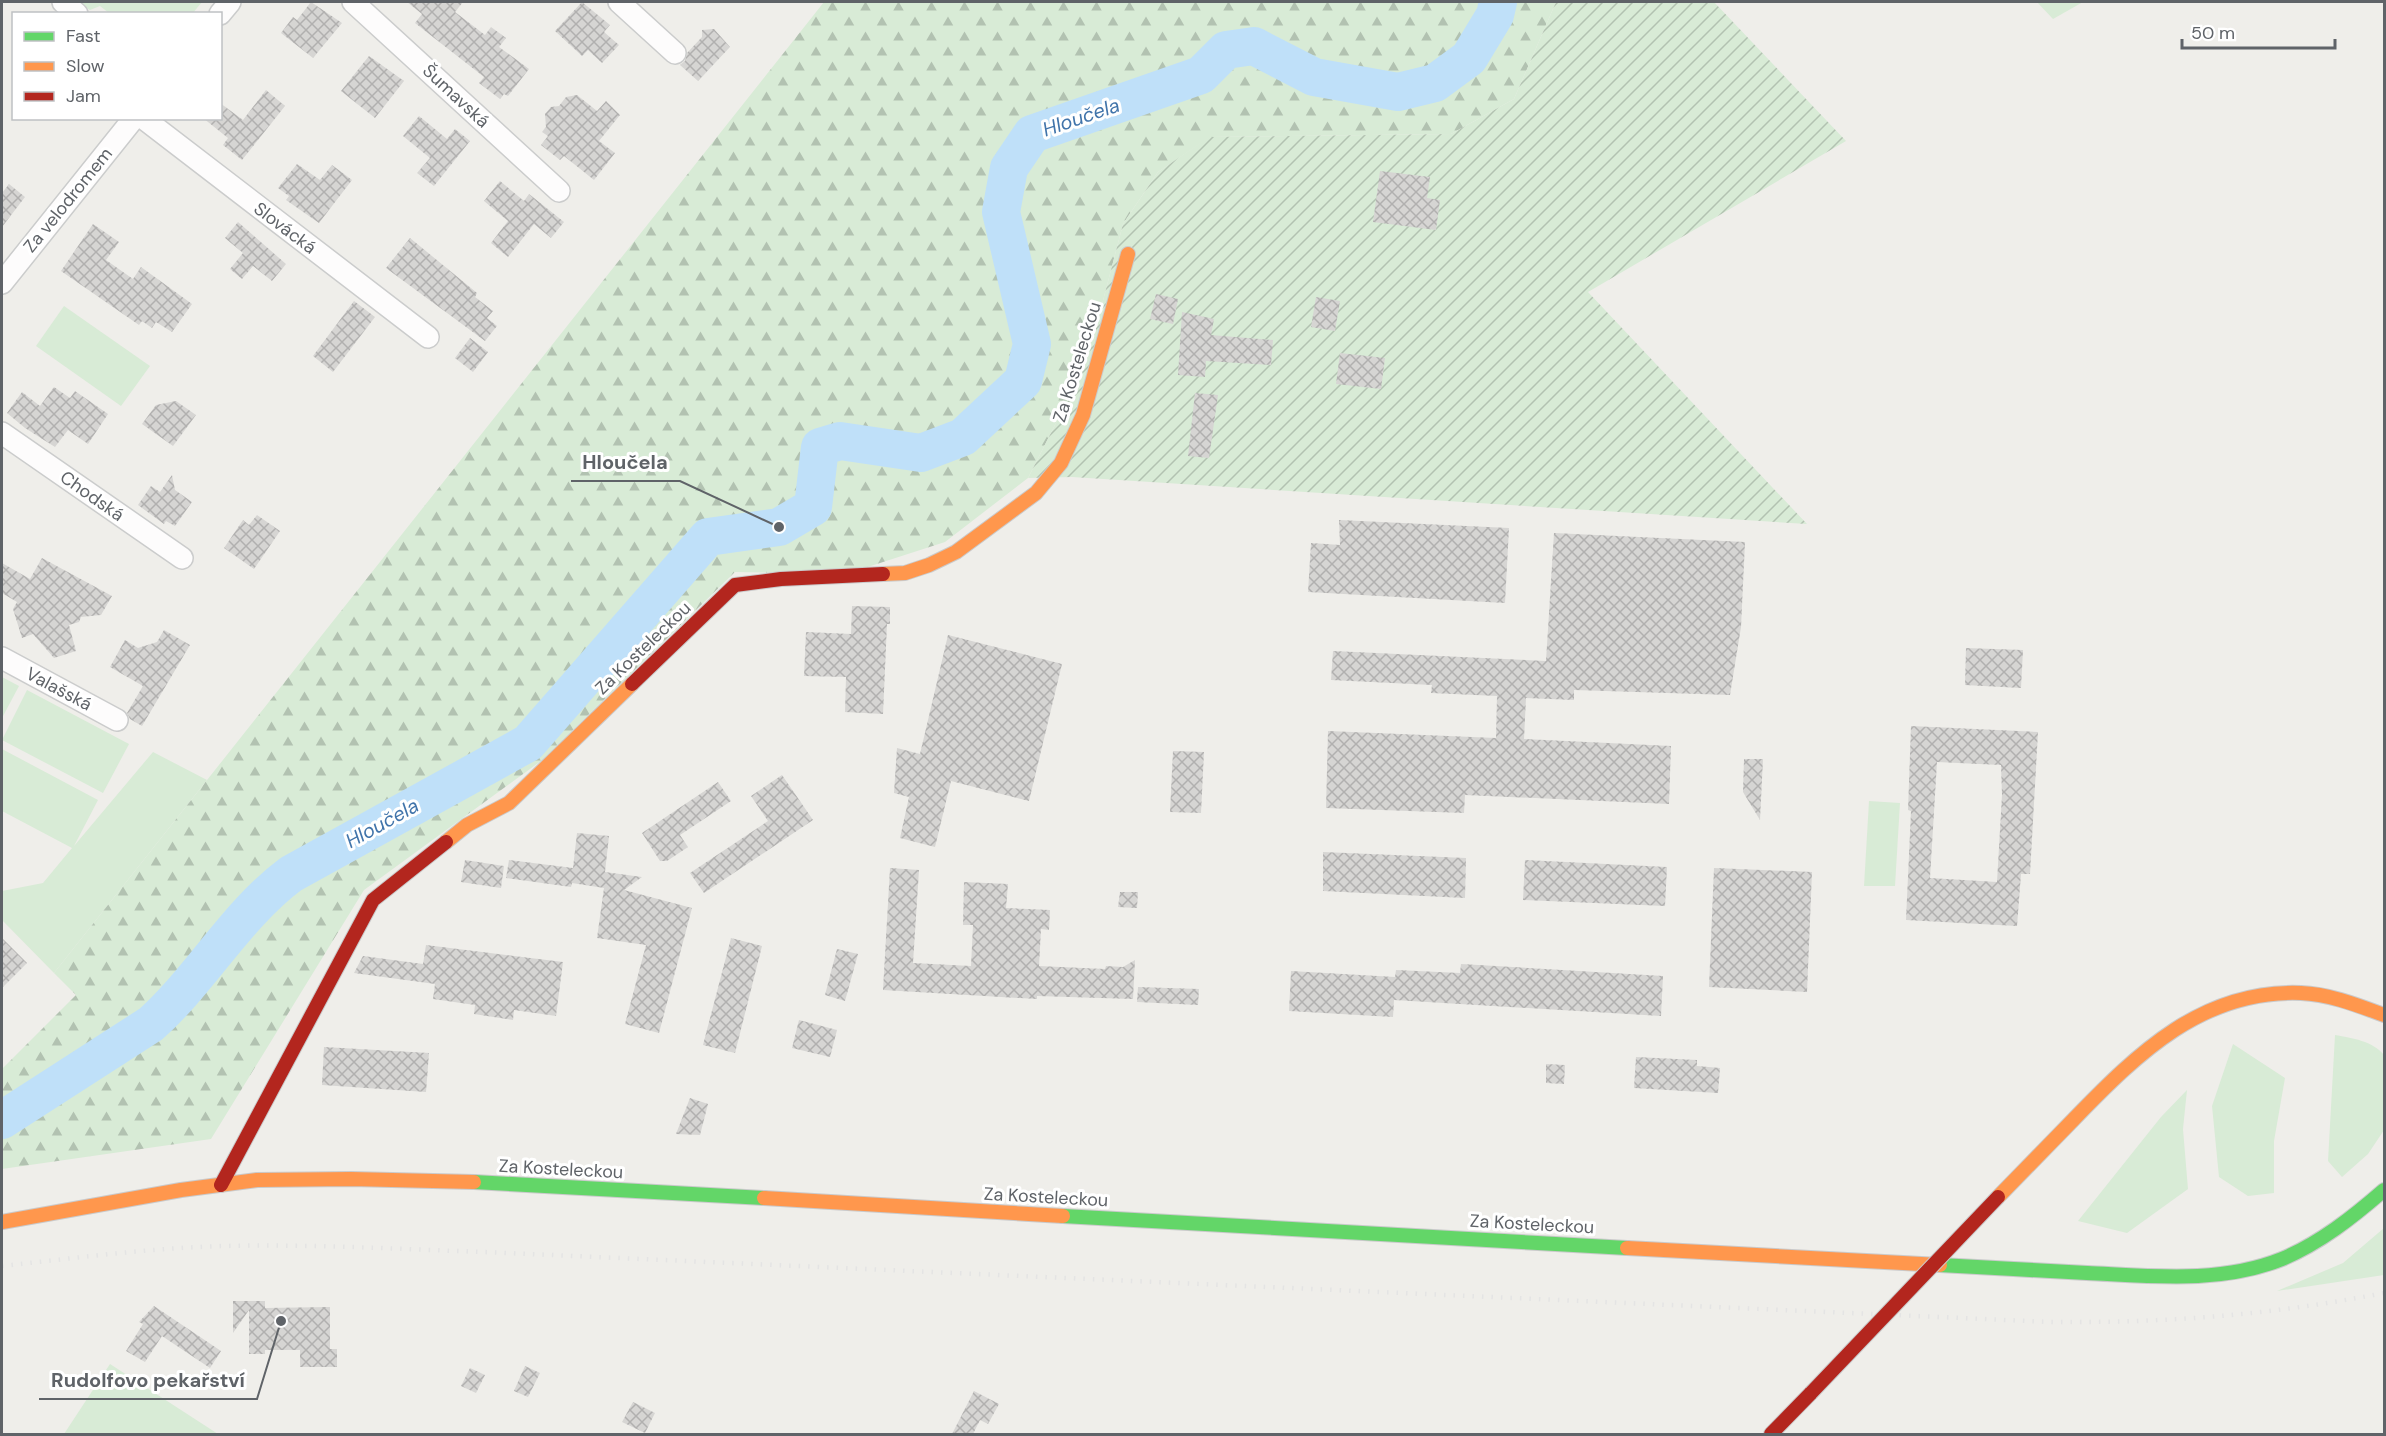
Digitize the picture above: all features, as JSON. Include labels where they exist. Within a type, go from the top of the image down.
[{"type":"street","points":[[63,2],[75,12]]},
{"type":"street","name":"Šumavská","points":[[353,2],[559,191]]},
{"type":"street","points":[[619,2],[675,53]]},
{"type":"street","name":"Za velodromem","points":[[2,283],[132,120]]},
{"type":"street","name":"Slovácká","points":[[146,120],[428,337]]},
{"type":"street","name":"Za Kosteleckou","points":[[221,1185],[372,900],[467,825],[509,803],[735,585],[781,579],[905,573],[956,552],[1036,493],[1061,463],[1083,415],[1128,254]]},
{"type":"street","name":"Chodská","points":[[2,433],[182,558]]},
{"type":"street","name":"Valašská","points":[[2,658],[117,720]]},
{"type":"street","points":[[1772,1434],[2124,1068],[2164,1035],[2197,1014],[2238,999],[2280,993],[2320,995],[2385,1015]]},
{"type":"street","points":[[2360,1006],[2385,1022]]},
{"type":"street","points":[[2357,1214],[2385,1176]]},
{"type":"street","name":"Za Kosteleckou","points":[[2,1221],[221,1185],[298,1179],[513,1183],[1212,1226],[2162,1277],[2240,1271],[2281,1259],[2321,1240],[2357,1214]]},
{"type":"street","points":[[2357,1214],[2385,1191]]},
{"type":"green space","points":[[77,2],[202,2],[194,12],[108,12],[100,6],[90,10]]},
{"type":"green space","points":[[824,2],[1556,2],[1514,99],[1451,134],[1210,137],[1158,172],[1123,224],[1087,362],[1028,478],[945,542],[846,574],[735,572],[541,761],[364,890],[211,1139],[2,1169],[2,1069],[76,995],[54,973]]},
{"type":"green space","points":[[1556,2],[1714,2],[1846,141],[1588,292],[1807,524],[1072,477],[1028,478],[1087,362],[1123,224],[1158,172],[1209,137],[1451,134],[1514,99]]},
{"type":"green space","points":[[2037,2],[2083,2],[2053,19]]},
{"type":"green space","points":[[64,306],[150,366],[121,406],[36,346]]},
{"type":"green space","points":[[2,677],[19,686],[2,718]]},
{"type":"green space","points":[[27,690],[129,744],[103,793],[2,740]]},
{"type":"green space","points":[[2,749],[98,800],[74,846],[153,752],[207,780],[54,973],[2,920],[2,891],[43,883],[72,848],[2,811]]},
{"type":"green space","points":[[1869,801],[1900,803],[1895,886],[1864,886]]},
{"type":"green space","points":[[2335,1035],[2368,1043],[2384,1055],[2384,1130],[2368,1154],[2342,1177],[2328,1161]]},
{"type":"green space","points":[[2233,1044],[2285,1078],[2274,1141],[2274,1193],[2248,1196],[2219,1177],[2212,1106]]},
{"type":"green space","points":[[2187,1090],[2183,1129],[2188,1189],[2127,1233],[2078,1221],[2161,1117]]},
{"type":"green space","points":[[2384,1228],[2384,1275],[2277,1291],[2343,1263]]},
{"type":"green space","points":[[110,1364],[218,1434],[64,1434]]},
{"type":"building","points":[[311,2],[342,23],[313,58],[281,33],[293,17],[297,20]]},
{"type":"building","points":[[407,2],[463,2],[455,12],[485,35],[491,27],[506,38],[499,47],[529,69],[508,96],[504,94],[500,99],[479,83],[484,77],[415,23],[422,14]]},
{"type":"building","points":[[582,2],[610,25],[604,32],[619,45],[602,63],[588,50],[582,56],[555,31]]},
{"type":"building","points":[[714,29],[730,47],[698,81],[680,65],[685,61],[687,53],[702,37],[702,30]]},
{"type":"building","points":[[369,56],[404,81],[375,118],[341,91]]},
{"type":"building","points":[[266,90],[285,106],[242,160],[223,145],[228,138],[206,120],[222,120],[222,104],[243,120]]},
{"type":"building","points":[[577,95],[597,111],[606,101],[620,115],[599,141],[615,153],[594,180],[564,156],[560,160],[541,145],[548,136],[542,132],[546,127],[545,114],[551,107],[559,106],[566,97]]},
{"type":"building","points":[[419,116],[447,139],[455,129],[470,141],[434,186],[417,173],[430,158],[403,136]]},
{"type":"building","points":[[297,164],[320,180],[332,165],[352,180],[319,223],[286,200],[289,196],[278,188]]},
{"type":"building","points":[[1380,171],[1430,177],[1427,198],[1440,200],[1436,230],[1373,222]]},
{"type":"building","points":[[500,181],[524,201],[529,194],[564,222],[551,238],[534,224],[508,257],[491,243],[508,221],[484,201]]},
{"type":"building","points":[[9,184],[25,197],[2,227],[2,193]]},
{"type":"building","points":[[238,222],[286,264],[272,281],[253,266],[242,279],[230,269],[243,253],[225,238]]},
{"type":"building","points":[[93,224],[119,242],[106,260],[133,279],[141,267],[192,304],[172,332],[156,322],[152,328],[142,321],[139,325],[61,271]]},
{"type":"building","points":[[410,238],[477,293],[475,297],[493,311],[487,318],[497,326],[485,341],[386,268]]},
{"type":"building","points":[[1156,294],[1178,299],[1173,324],[1150,319]]},
{"type":"building","points":[[1316,297],[1340,301],[1335,331],[1311,327]]},
{"type":"building","points":[[354,301],[375,317],[333,372],[313,356]]},
{"type":"building","points":[[1182,312],[1214,319],[1211,335],[1273,340],[1271,365],[1206,361],[1205,377],[1178,375]]},
{"type":"building","points":[[470,338],[488,352],[473,372],[455,358]]},
{"type":"building","points":[[1340,353],[1385,358],[1381,389],[1336,384]]},
{"type":"building","points":[[54,387],[70,398],[75,391],[108,414],[88,444],[68,430],[55,447],[25,428],[7,413],[22,392],[40,406]]},
{"type":"building","points":[[1195,393],[1218,395],[1209,458],[1188,456]]},
{"type":"building","points":[[176,401],[196,415],[173,446],[142,424],[156,405]]},
{"type":"building","points":[[172,475],[175,490],[192,502],[175,526],[166,521],[164,524],[138,505],[151,486],[160,492]]},
{"type":"building","points":[[257,515],[280,531],[254,569],[224,548],[243,520],[249,525]]},
{"type":"building","points":[[1339,520],[1509,528],[1505,603],[1308,592],[1311,543],[1340,545]]},
{"type":"building","points":[[1554,533],[1745,542],[1741,627],[1730,695],[1574,690],[1574,700],[1526,698],[1524,739],[1671,746],[1669,804],[1465,795],[1464,813],[1326,808],[1328,731],[1496,738],[1497,696],[1431,693],[1432,685],[1331,680],[1333,651],[1546,661]]},
{"type":"building","points":[[42,558],[112,596],[101,615],[81,617],[79,622],[69,625],[76,651],[54,658],[33,634],[22,638],[13,609],[17,602],[2,593],[2,563],[30,579]]},
{"type":"building","points":[[852,606],[890,607],[890,624],[887,624],[883,714],[845,712],[846,677],[804,676],[806,632],[851,634]]},
{"type":"building","points":[[164,630],[190,645],[142,726],[130,719],[127,713],[143,686],[110,667],[125,640],[138,648],[157,642]]},
{"type":"building","points":[[948,635],[1062,664],[1029,801],[951,781],[935,847],[900,838],[909,797],[894,793],[897,748],[920,754]]},
{"type":"building","points":[[1966,648],[2023,650],[2021,688],[1965,685]]},
{"type":"building","points":[[1911,726],[2038,732],[2030,874],[2021,874],[2017,926],[1906,920],[1911,811],[1908,810]],"holes":[[[1937,762],[2001,765],[2002,795],[1997,882],[1930,878]]]},
{"type":"building","points":[[1173,751],[1204,752],[1201,813],[1170,812]]},
{"type":"building","points":[[1744,759],[1763,759],[1760,820],[1743,792]]},
{"type":"building","points":[[782,775],[813,820],[704,893],[690,873],[768,821],[751,796]]},
{"type":"building","points":[[718,782],[731,801],[680,835],[688,847],[667,861],[660,861],[642,833]]},
{"type":"building","points":[[577,833],[609,836],[605,872],[642,877],[624,890],[692,908],[659,1033],[625,1024],[646,945],[597,938],[604,888],[572,883],[571,887],[506,878],[509,860],[573,868]]},
{"type":"building","points":[[1323,852],[1466,858],[1465,898],[1323,891]]},
{"type":"building","points":[[465,860],[504,866],[501,888],[461,882]]},
{"type":"building","points":[[1525,860],[1667,867],[1665,906],[1523,900]]},
{"type":"building","points":[[890,868],[919,870],[913,963],[971,966],[973,925],[963,925],[964,882],[1008,884],[1006,908],[1050,910],[1049,930],[1041,929],[1039,966],[1105,969],[1106,966],[1123,967],[1135,960],[1133,999],[1037,996],[1037,999],[883,990]]},
{"type":"building","points":[[1714,868],[1812,872],[1807,992],[1709,987]]},
{"type":"building","points":[[1120,892],[1138,892],[1137,908],[1118,907]]},
{"type":"building","points":[[2,938],[27,963],[2,988]]},
{"type":"building","points":[[731,938],[762,946],[735,1053],[703,1045]]},
{"type":"building","points":[[426,945],[563,962],[556,1016],[514,1010],[513,1020],[474,1014],[475,1005],[433,999],[435,984],[354,973],[363,956],[423,964]]},
{"type":"building","points":[[837,949],[858,954],[845,1001],[825,995]]},
{"type":"building","points":[[1461,964],[1663,976],[1661,1016],[1394,1000],[1393,1017],[1289,1011],[1291,971],[1395,977],[1396,970],[1460,973]]},
{"type":"building","points":[[1138,987],[1199,989],[1198,1005],[1137,1002]]},
{"type":"building","points":[[799,1020],[837,1030],[830,1057],[792,1048]]},
{"type":"building","points":[[324,1047],[429,1053],[426,1092],[322,1085]]},
{"type":"building","points":[[1636,1057],[1697,1060],[1697,1066],[1720,1068],[1718,1093],[1634,1088]]},
{"type":"building","points":[[1546,1064],[1565,1065],[1564,1084],[1546,1083]]},
{"type":"building","points":[[690,1098],[708,1104],[700,1135],[676,1134]]},
{"type":"building","points":[[233,1301],[265,1301],[265,1308],[330,1307],[330,1349],[337,1349],[337,1367],[300,1367],[300,1350],[265,1350],[265,1354],[249,1354],[249,1310],[233,1333]]},
{"type":"building","points":[[154,1306],[221,1351],[210,1368],[162,1336],[145,1362],[126,1351],[143,1324],[139,1322]]},
{"type":"building","points":[[525,1366],[540,1373],[528,1397],[514,1391]]},
{"type":"building","points":[[470,1368],[485,1375],[476,1393],[461,1386]]},
{"type":"building","points":[[974,1391],[999,1404],[988,1424],[980,1420],[973,1434],[952,1434]]},
{"type":"building","points":[[633,1402],[655,1413],[645,1433],[622,1422]]},
{"type":"waterway","name":"Hloučela","points":[[2,1120],[151,1024],[187,987],[253,908],[291,874],[528,743],[708,537],[779,527],[813,507],[820,447],[840,441],[921,453],[963,437],[1023,381],[1032,344],[1001,212],[1009,168],[1032,134],[1201,75],[1226,50],[1254,46],[1314,77],[1398,92],[1435,83],[1469,58],[1495,15],[1498,2]]},
{"type":"railway","points":[[2,1266],[196,1247],[322,1246],[2051,1322],[2136,1321],[2218,1316],[2300,1307],[2384,1293]]},
{"type":"traffic: fast","points":[[474,1182],[764,1198]]},
{"type":"traffic: fast","points":[[1940,1265],[2160,1276],[2234,1272],[2258,1267],[2296,1253],[2323,1237],[2384,1190]]},
{"type":"traffic: fast","points":[[1063,1216],[1627,1248]]},
{"type":"traffic: slow","points":[[883,574],[905,573],[956,552],[1036,493],[1061,463],[1083,415],[1128,254]]},
{"type":"traffic: slow","points":[[446,842],[467,825],[509,803],[632,684]]},
{"type":"traffic: slow","points":[[1998,1197],[2123,1071],[2148,1049],[2203,1014],[2233,1002],[2266,995],[2301,993],[2332,998],[2384,1015]]},
{"type":"traffic: slow","points":[[2,1222],[181,1190],[257,1180],[351,1179],[474,1182]]},
{"type":"traffic: slow","points":[[764,1198],[1063,1216]]},
{"type":"traffic: slow","points":[[1627,1248],[1940,1265]]},
{"type":"traffic: jam","points":[[632,684],[735,585],[781,579],[883,574]]},
{"type":"traffic: jam","points":[[221,1185],[373,900],[446,842]]},
{"type":"traffic: jam","points":[[1811,1393],[1998,1197]]},
{"type":"traffic: jam","points":[[1771,1434],[1811,1393]]},
{"type":"place","name":"Hloučela","points":[[779,527]]},
{"type":"place","name":"Rudolfovo pekařství","points":[[281,1321]]}]
